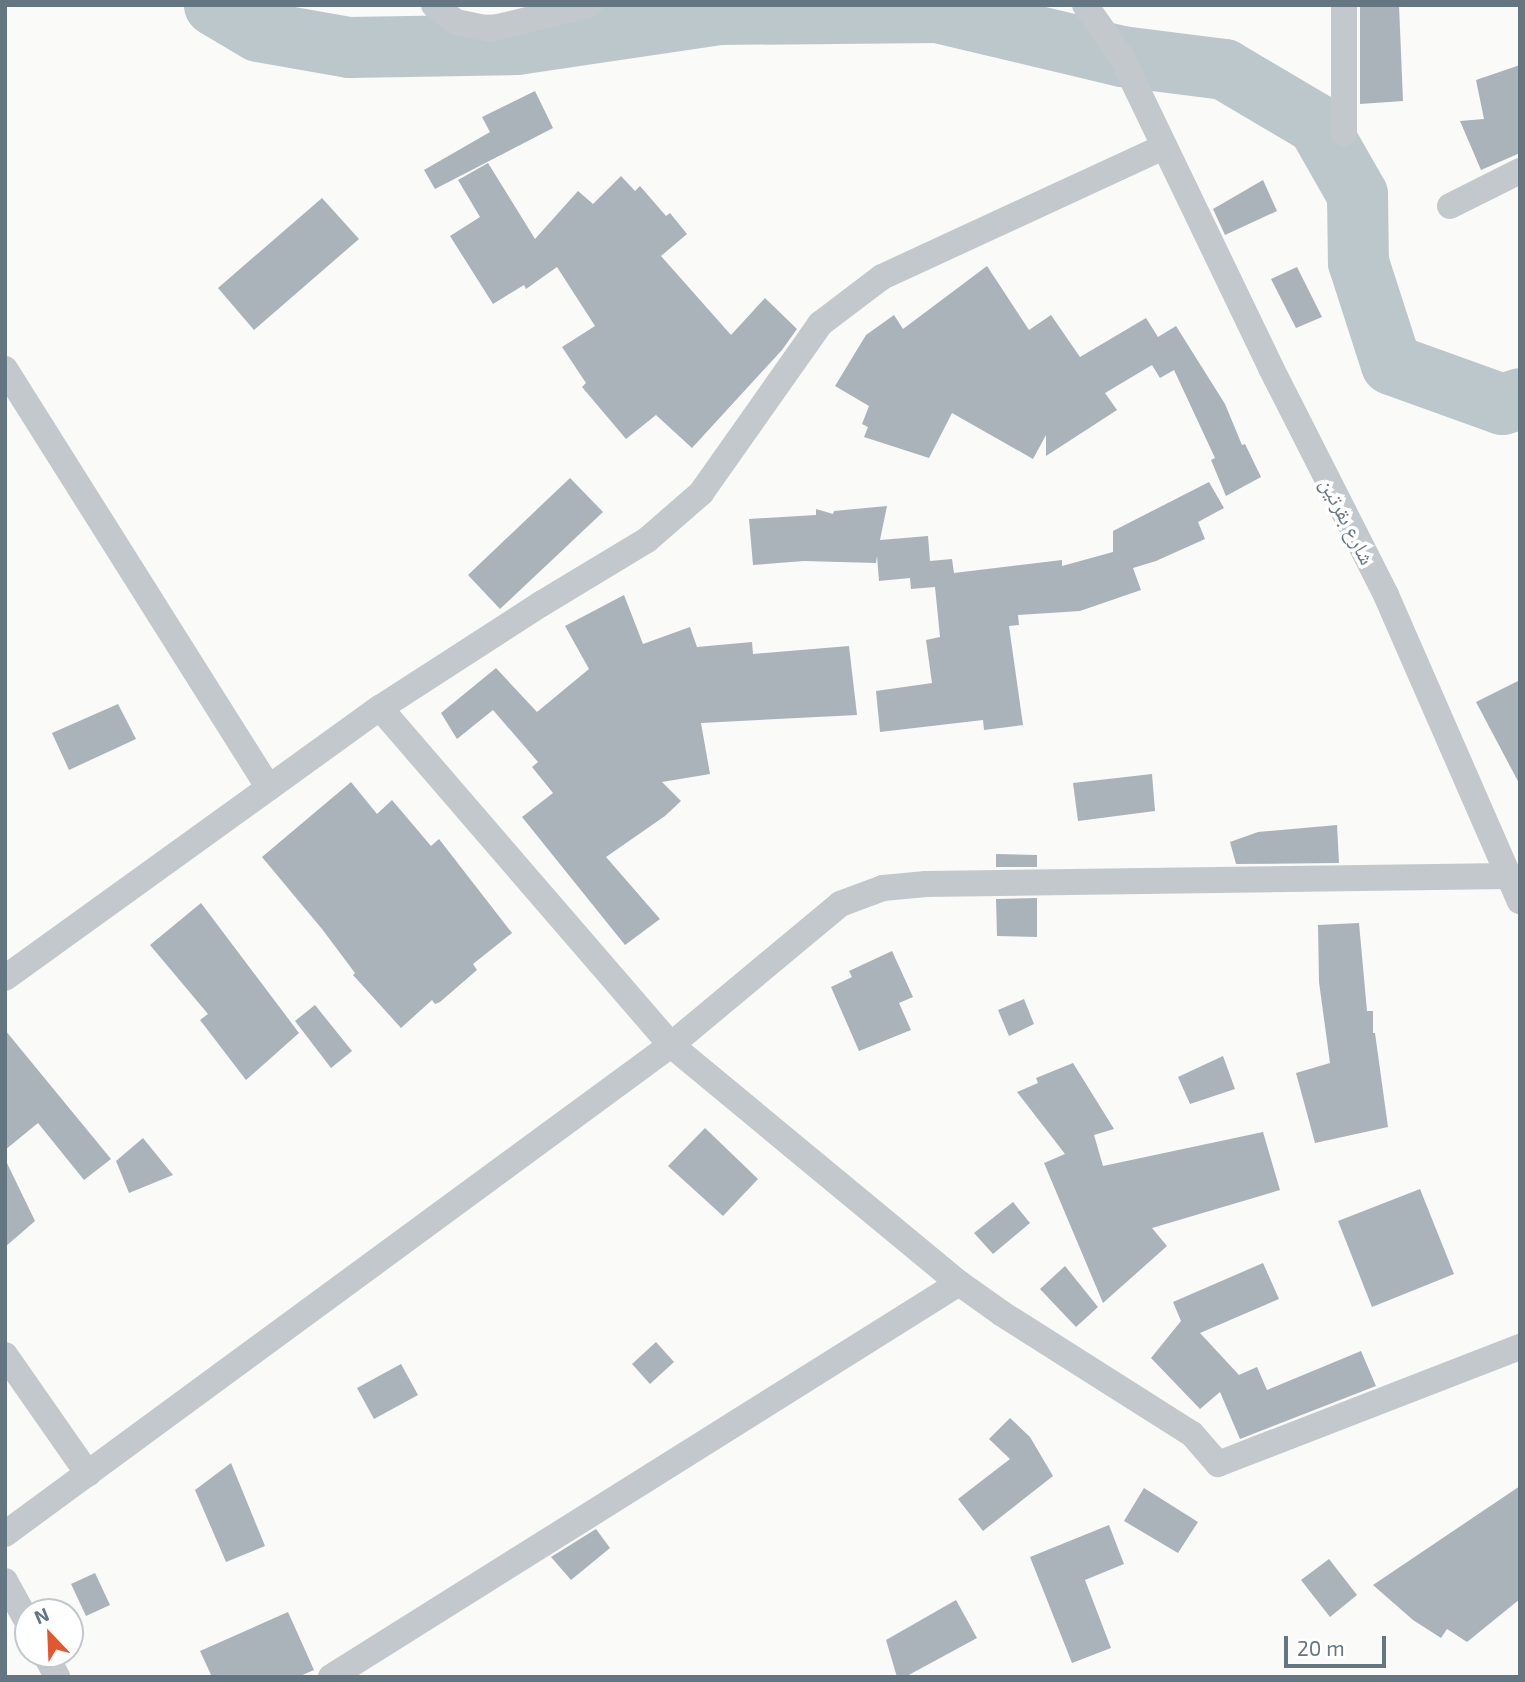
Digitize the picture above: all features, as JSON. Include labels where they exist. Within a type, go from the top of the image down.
[{"type":"street","points":[[434,5],[456,23],[490,29],[589,5]]},
{"type":"street","name":"شارع بقرتين","points":[[1085,5],[1121,56],[1163,147],[1387,595],[1520,901]]},
{"type":"street","points":[[1344,5],[1344,133]]},
{"type":"street","points":[[5,978],[380,708],[541,604],[647,540],[701,493],[820,324],[883,277],[1163,147]]},
{"type":"street","points":[[1450,206],[1520,171]]},
{"type":"street","points":[[5,369],[269,788]]},
{"type":"street","points":[[380,708],[671,1045],[959,1283],[1001,1313],[1192,1434],[1218,1464],[1520,1347]]},
{"type":"street","points":[[5,1534],[671,1045],[840,904],[883,888],[926,884],[1508,876]]},
{"type":"street","points":[[331,1677],[959,1283]]},
{"type":"street","points":[[5,1355],[88,1474]]},
{"type":"street","points":[[5,1581],[14,1598]]},
{"type":"building","points":[[1360,5],[1399,5],[1403,101],[1360,104]]},
{"type":"building","points":[[1520,65],[1520,153],[1481,170],[1460,121],[1484,119],[1476,80]]},
{"type":"building","points":[[535,91],[553,128],[435,189],[424,170],[490,132],[482,117]]},
{"type":"building","points":[[488,163],[535,239],[578,191],[593,204],[621,176],[635,191],[640,186],[666,216],[670,213],[687,234],[661,256],[731,335],[765,298],[797,329],[782,350],[692,448],[656,415],[626,439],[582,387],[586,383],[562,347],[595,326],[557,267],[526,289],[524,285],[493,304],[450,236],[480,217],[458,180]]},
{"type":"building","points":[[1263,180],[1277,211],[1225,235],[1213,209]]},
{"type":"building","points":[[322,198],[359,239],[254,330],[218,288]]},
{"type":"building","points":[[987,266],[1029,330],[1051,315],[1080,357],[1146,318],[1158,337],[1176,326],[1225,404],[1242,445],[1245,444],[1261,477],[1226,496],[1211,460],[1215,458],[1174,370],[1160,378],[1152,365],[1105,393],[1117,410],[1046,456],[1046,435],[1033,459],[952,413],[929,458],[864,437],[868,427],[862,424],[869,406],[835,386],[866,335],[894,315],[903,329]]},
{"type":"building","points":[[1297,267],[1322,317],[1296,328],[1271,279]]},
{"type":"building","points":[[570,478],[603,512],[500,609],[468,575]]},
{"type":"building","points":[[1209,482],[1224,508],[1198,522],[1205,539],[1133,568],[1141,590],[1080,611],[1018,615],[1019,625],[1009,626],[1023,725],[984,730],[983,720],[880,732],[876,691],[932,683],[926,640],[940,637],[935,587],[911,589],[910,578],[879,581],[877,556],[876,563],[804,561],[753,565],[749,519],[816,515],[816,509],[833,514],[834,511],[887,506],[880,540],[928,536],[930,561],[952,559],[954,573],[1062,560],[1062,566],[1113,552],[1113,531]]},
{"type":"building","points":[[624,595],[643,644],[690,627],[697,647],[752,642],[753,654],[849,646],[857,715],[701,723],[710,774],[662,782],[681,801],[665,816],[606,857],[660,919],[625,945],[522,817],[553,793],[532,767],[538,762],[493,710],[457,739],[441,713],[496,668],[537,712],[589,669],[565,626]]},
{"type":"building","points":[[1520,680],[1520,785],[1476,702]]},
{"type":"building","points":[[118,704],[136,739],[69,770],[52,733]]},
{"type":"building","points":[[1152,774],[1155,811],[1078,821],[1073,783]]},
{"type":"building","points":[[351,782],[377,814],[392,800],[431,846],[439,839],[512,933],[473,964],[477,970],[440,1002],[435,1004],[432,1000],[401,1028],[353,975],[355,973],[322,929],[262,857]]},
{"type":"building","points":[[1337,825],[1339,863],[1236,864],[1230,842],[1258,832]]},
{"type":"building","points":[[996,854],[1037,855],[1037,867],[996,867]]},
{"type":"building","points":[[1037,898],[1037,937],[997,936],[996,899]]},
{"type":"building","points":[[201,903],[299,1033],[246,1080],[200,1020],[208,1014],[150,945]]},
{"type":"building","points":[[1359,923],[1367,1011],[1373,1011],[1373,1033],[1388,1127],[1315,1143],[1296,1073],[1330,1063],[1319,982],[1318,925]]},
{"type":"building","points":[[892,951],[913,997],[899,1003],[911,1030],[859,1051],[831,987],[852,977],[849,971]]},
{"type":"building","points":[[1024,999],[1034,1024],[1009,1036],[998,1010]]},
{"type":"building","points":[[315,1005],[352,1051],[331,1068],[295,1021]]},
{"type":"building","points":[[5,1030],[111,1159],[84,1180],[38,1123],[5,1150]]},
{"type":"building","points":[[1223,1056],[1235,1089],[1190,1104],[1178,1077]]},
{"type":"building","points":[[1073,1063],[1114,1129],[1094,1135],[1103,1166],[1263,1132],[1280,1190],[1152,1228],[1167,1246],[1103,1303],[1044,1163],[1065,1154],[1017,1092],[1038,1083],[1036,1078]]},
{"type":"building","points":[[705,1128],[758,1179],[723,1216],[668,1166]]},
{"type":"building","points":[[143,1138],[173,1175],[129,1193],[116,1161]]},
{"type":"building","points":[[5,1159],[35,1221],[5,1247]]},
{"type":"building","points":[[1420,1189],[1454,1274],[1372,1307],[1338,1221]]},
{"type":"building","points":[[1013,1202],[1030,1223],[993,1254],[974,1233]]},
{"type":"building","points":[[1263,1263],[1279,1299],[1200,1333],[1239,1375],[1257,1367],[1267,1390],[1361,1351],[1376,1386],[1240,1439],[1220,1392],[1200,1409],[1151,1358],[1181,1321],[1173,1302]]},
{"type":"building","points":[[1065,1266],[1098,1307],[1076,1327],[1040,1289]]},
{"type":"building","points":[[656,1342],[674,1362],[650,1384],[632,1364]]},
{"type":"building","points":[[401,1364],[418,1395],[374,1419],[357,1388]]},
{"type":"building","points":[[1010,1418],[1030,1437],[1053,1476],[983,1531],[958,1499],[1010,1459],[989,1439]]},
{"type":"building","points":[[231,1463],[265,1546],[226,1562],[195,1490]]},
{"type":"building","points":[[1520,1486],[1520,1599],[1467,1642],[1447,1629],[1441,1638],[1413,1620],[1373,1585]]},
{"type":"building","points":[[1144,1488],[1198,1522],[1178,1553],[1124,1521]]},
{"type":"building","points":[[1109,1525],[1124,1564],[1085,1580],[1111,1648],[1072,1663],[1030,1557]]},
{"type":"building","points":[[596,1529],[610,1548],[571,1580],[551,1557]]},
{"type":"building","points":[[1329,1559],[1357,1595],[1330,1617],[1301,1580]]},
{"type":"building","points":[[95,1573],[110,1605],[86,1616],[84,1598],[78,1598],[71,1584]]},
{"type":"building","points":[[956,1600],[977,1638],[905,1677],[897,1677],[886,1640]]},
{"type":"building","points":[[288,1612],[314,1670],[298,1677],[212,1677],[200,1651]]},
{"type":"waterway","points":[[214,5],[258,31],[349,47],[516,44],[719,14],[937,12],[1121,56],[1224,69],[1317,124],[1357,194],[1358,262],[1391,364],[1502,404],[1520,398]]}]
